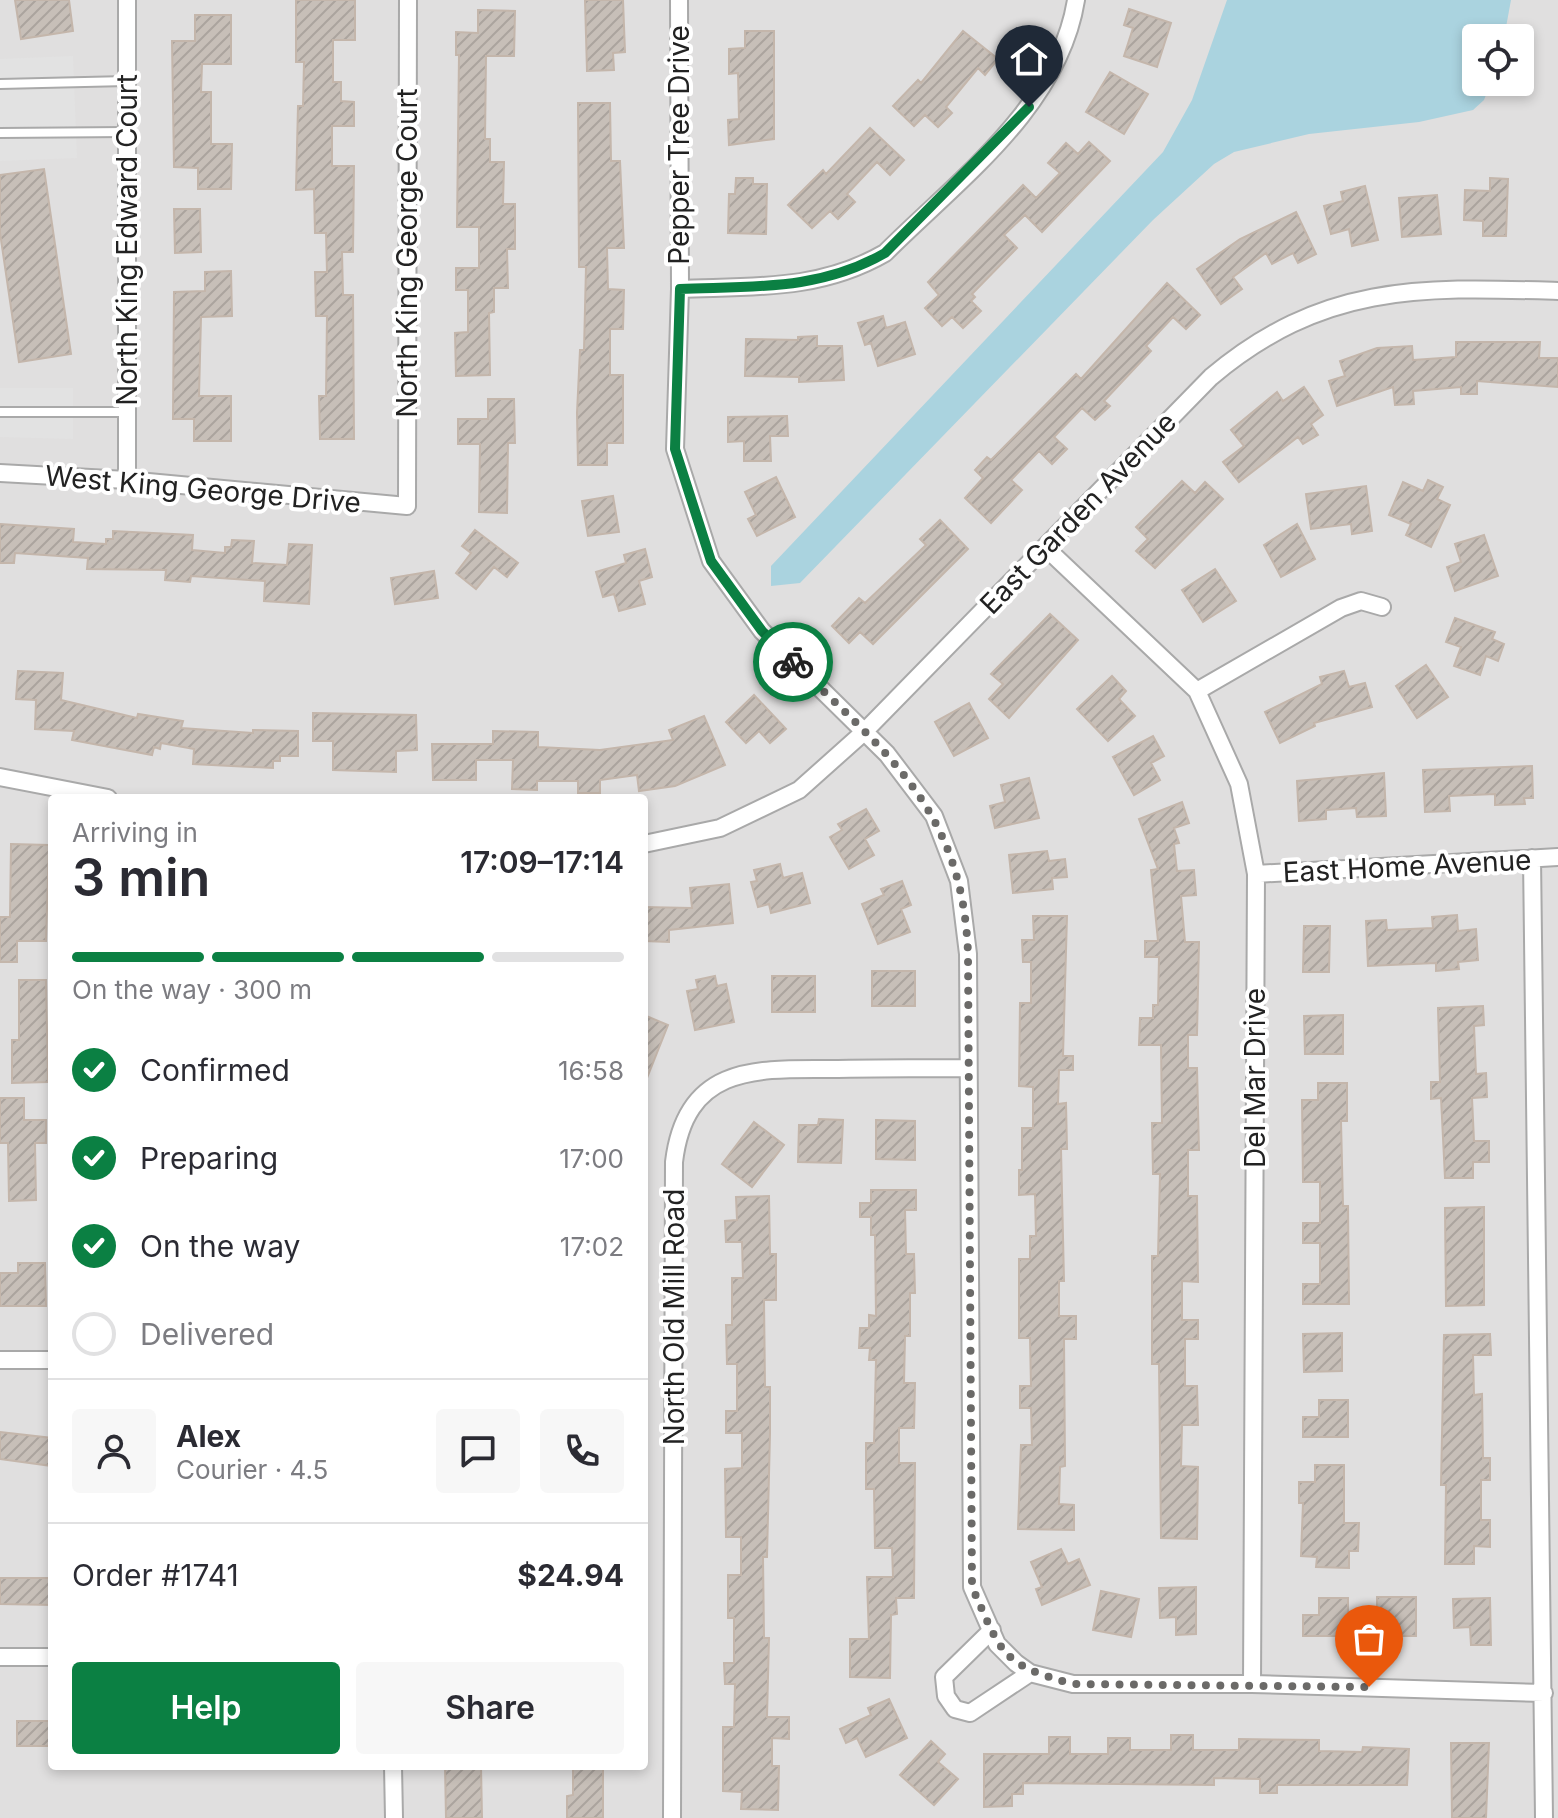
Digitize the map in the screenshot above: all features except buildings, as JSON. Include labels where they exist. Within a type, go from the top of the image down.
[{"type":"street","name":"North King Edward Court","points":[[127,0],[127,480]]},
{"type":"street","name":"North King George Court","points":[[407,506],[408,0]]},
{"type":"street","name":"Pepper Tree Drive","points":[[679,0],[680,289],[675,449],[711,561],[762,631],[915,787],[934,816],[959,881],[967,927],[972,1587],[997,1644],[1030,1673],[1073,1684],[1252,1684],[1544,1693]]},
{"type":"street","points":[[680,289],[809,283],[860,268],[885,253],[1011,127],[1047,83],[1068,38],[1076,0]]},
{"type":"street","name":"East Garden Avenue","points":[[648,843],[720,828],[799,790],[864,732],[1211,377],[1261,339],[1330,307],[1406,291],[1444,288],[1558,291]]},
{"type":"street","name":"West King George Drive","points":[[0,473],[127,480],[407,506]]},
{"type":"street","name":"Del Mar Drive","points":[[1046,548],[1197,691],[1239,784],[1256,874],[1252,1684]]},
{"type":"street","points":[[1197,691],[1341,608],[1361,601],[1382,607]]},
{"type":"street","points":[[0,777],[87,794]]},
{"type":"street","name":"East Home Avenue","points":[[1256,874],[1558,857]]},
{"type":"street","points":[[1532,858],[1544,1818]]},
{"type":"street","name":"North Old Mill Road","points":[[672,1818],[674,1162],[682,1128],[708,1090],[726,1079],[760,1069],[967,1068]]},
{"type":"street","points":[[0,1360],[48,1360]]},
{"type":"street","points":[[992,1630],[944,1677],[946,1696],[955,1709],[970,1713],[1030,1673]]},
{"type":"street","points":[[0,1657],[48,1657]]},
{"type":"street","points":[[393,1770],[394,1818]]},
{"type":"lane","points":[[0,84],[127,81]]},
{"type":"lane","points":[[0,133],[127,132]]},
{"type":"lane","points":[[0,412],[127,412]]},
{"type":"shaded area","points":[[0,0],[1558,0],[1558,1818],[0,1818]]},
{"type":"shaded area","points":[[73,56],[77,158],[0,161],[0,59]]},
{"type":"shaded area","points":[[0,388],[73,388],[73,439],[0,437]]},
{"type":"water","points":[[1227,0],[1511,0],[1507,24],[1462,24],[1462,96],[1486,96],[1473,110],[1419,122],[1309,134],[1234,152],[1214,164],[1153,220],[800,583],[771,586],[771,566],[1163,152],[1192,100]]},
{"type":"way so far","points":[[793,662],[887,754],[915,787],[934,816],[952,857],[964,905],[968,954],[972,1587],[997,1644],[1030,1673],[1073,1684],[1369,1687]]},
{"type":"route","points":[[793,662],[762,631],[711,561],[675,449],[680,289],[809,283],[860,268],[885,253],[1029,107]]}]
